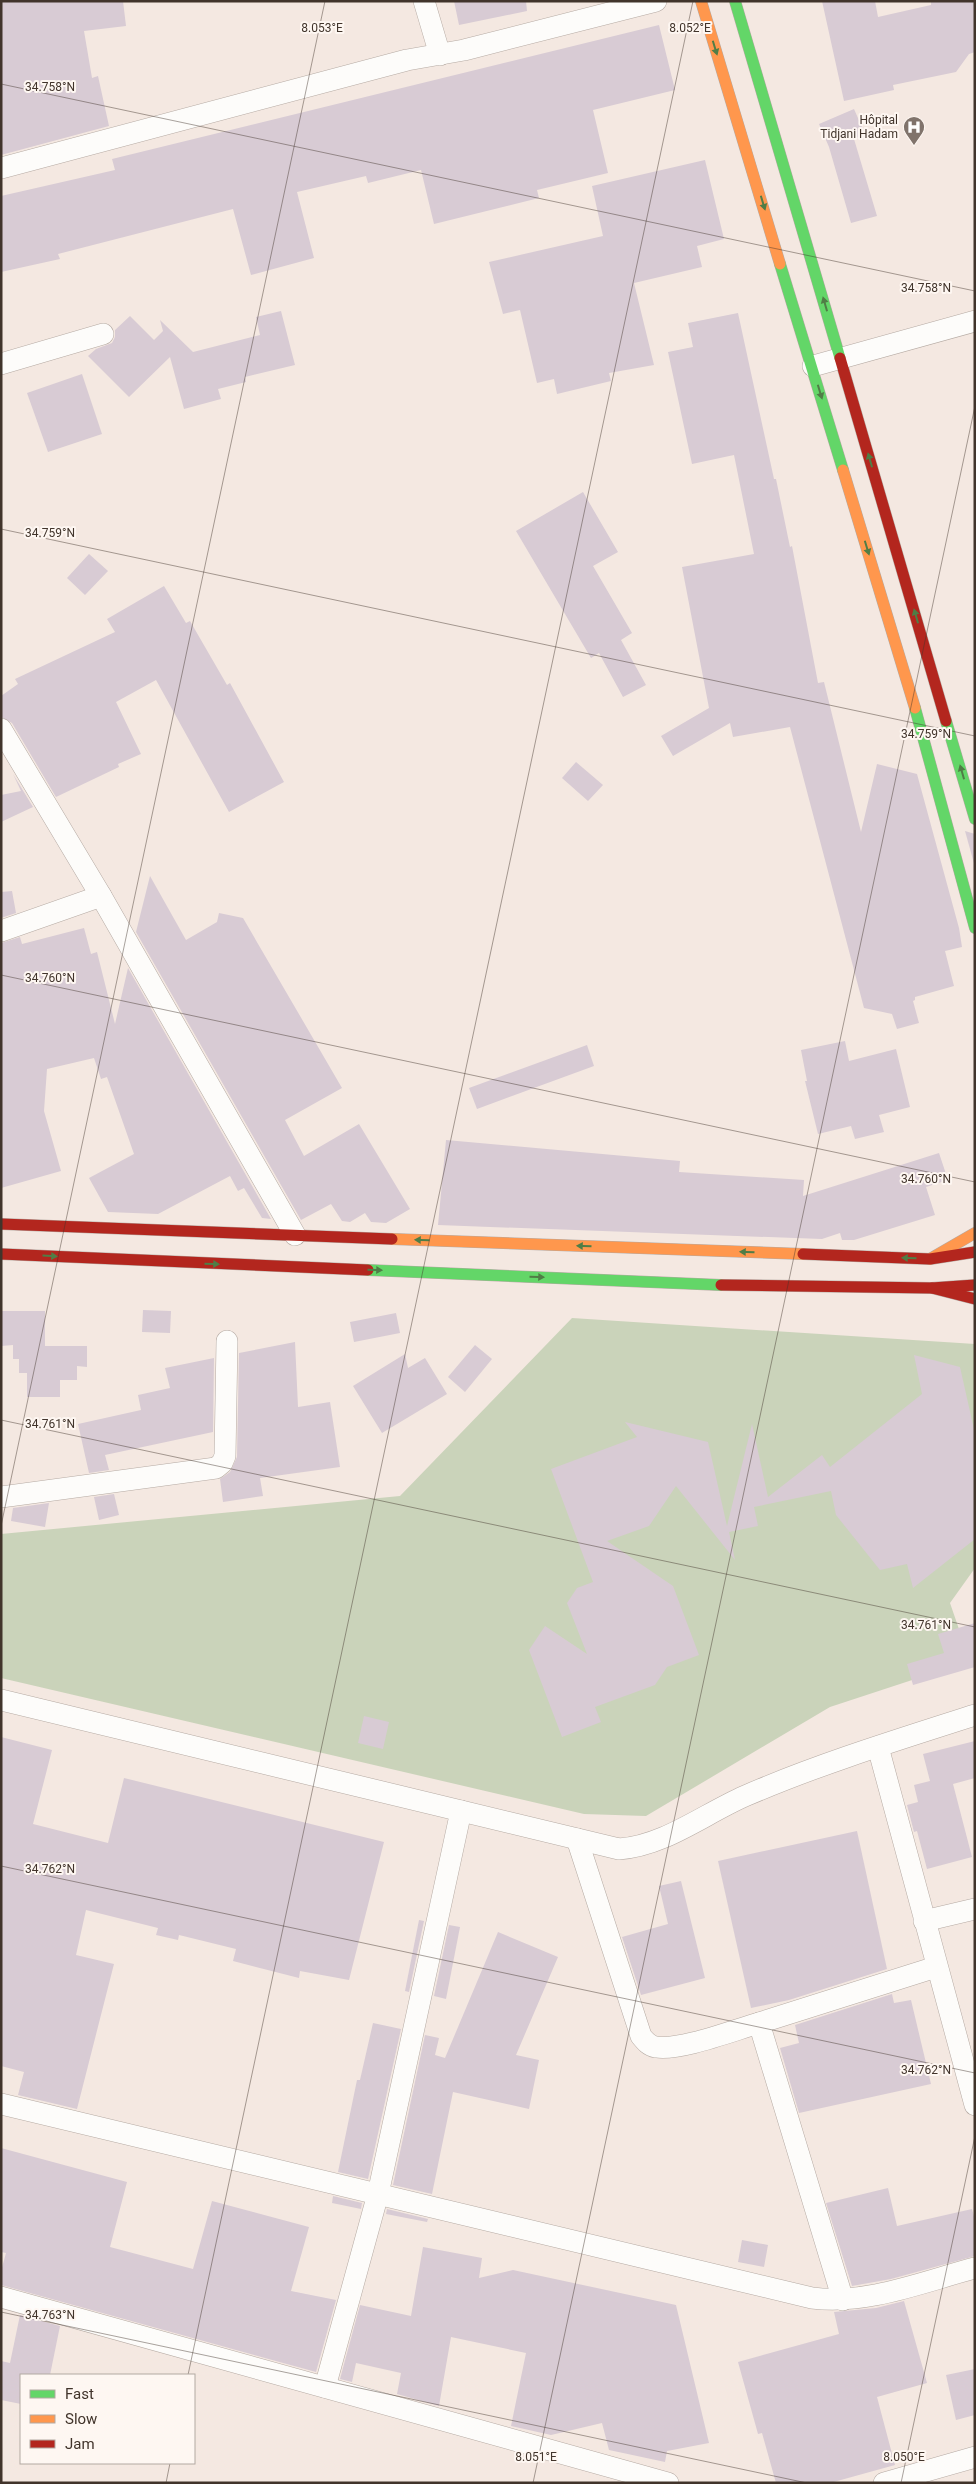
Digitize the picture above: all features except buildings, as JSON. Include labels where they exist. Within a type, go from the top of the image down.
[{"type":"street","points":[[424,1],[440,55]]},
{"type":"street","points":[[1,168],[407,60],[440,55],[656,1]]},
{"type":"street","points":[[701,1],[925,742],[975,928]]},
{"type":"street","points":[[735,1],[975,819]]},
{"type":"street","points":[[812,366],[975,321]]},
{"type":"street","points":[[2,361],[103,334]]},
{"type":"street","points":[[1,729],[101,896],[295,1235]]},
{"type":"street","points":[[1,931],[101,896]]},
{"type":"street","points":[[1,1224],[930,1259],[975,1252]]},
{"type":"street","points":[[930,1259],[975,1234]]},
{"type":"street","points":[[1,1254],[691,1284],[932,1288],[975,1284]]},
{"type":"street","points":[[932,1288],[975,1300]]},
{"type":"street","points":[[1,1497],[216,1468],[222,1463],[225,1456],[227,1340]]},
{"type":"street","points":[[1,1700],[619,1849],[644,1845],[744,1797],[828,1763],[975,1716]]},
{"type":"street","points":[[878,1747],[936,1967],[975,2105]]},
{"type":"street","points":[[325,2387],[378,2194],[460,1811]]},
{"type":"street","points":[[577,1839],[641,2036],[645,2042],[656,2048],[671,2047],[759,2023],[936,1967]]},
{"type":"street","points":[[924,1921],[975,1910]]},
{"type":"street","points":[[759,2023],[843,2300]]},
{"type":"street","points":[[1,2104],[812,2298],[843,2300],[873,2295],[975,2268]]},
{"type":"street","points":[[1,2297],[668,2483]]},
{"type":"street","points":[[884,2483],[975,2457]]},
{"type":"green space","points":[[572,1318],[975,1344],[975,1568],[950,1603],[970,1661],[830,1707],[646,1816],[584,1814],[1,1678],[1,1534],[400,1496]]},
{"type":"traffic: fast","points":[[735,1],[840,358]]},
{"type":"traffic: fast","points":[[780,264],[843,470]]},
{"type":"traffic: fast","points":[[915,708],[975,928]]},
{"type":"traffic: fast","points":[[946,721],[975,819]]},
{"type":"traffic: fast","points":[[368,1270],[721,1285]]},
{"type":"traffic: slow","points":[[701,1],[780,264]]},
{"type":"traffic: slow","points":[[843,470],[915,708]]},
{"type":"traffic: slow","points":[[930,1259],[975,1233]]},
{"type":"traffic: slow","points":[[392,1239],[803,1254]]},
{"type":"traffic: jam","points":[[840,358],[946,721]]},
{"type":"traffic: jam","points":[[1,1224],[392,1239]]},
{"type":"traffic: jam","points":[[803,1254],[930,1259],[975,1252]]},
{"type":"traffic: jam","points":[[1,1254],[368,1270]]},
{"type":"traffic: jam","points":[[721,1285],[932,1288],[975,1285]]},
{"type":"traffic: jam","points":[[932,1288],[975,1299]]},
{"type":"place","name":"Hôpital Tidjani Hadam","points":[[914,146]]}]
